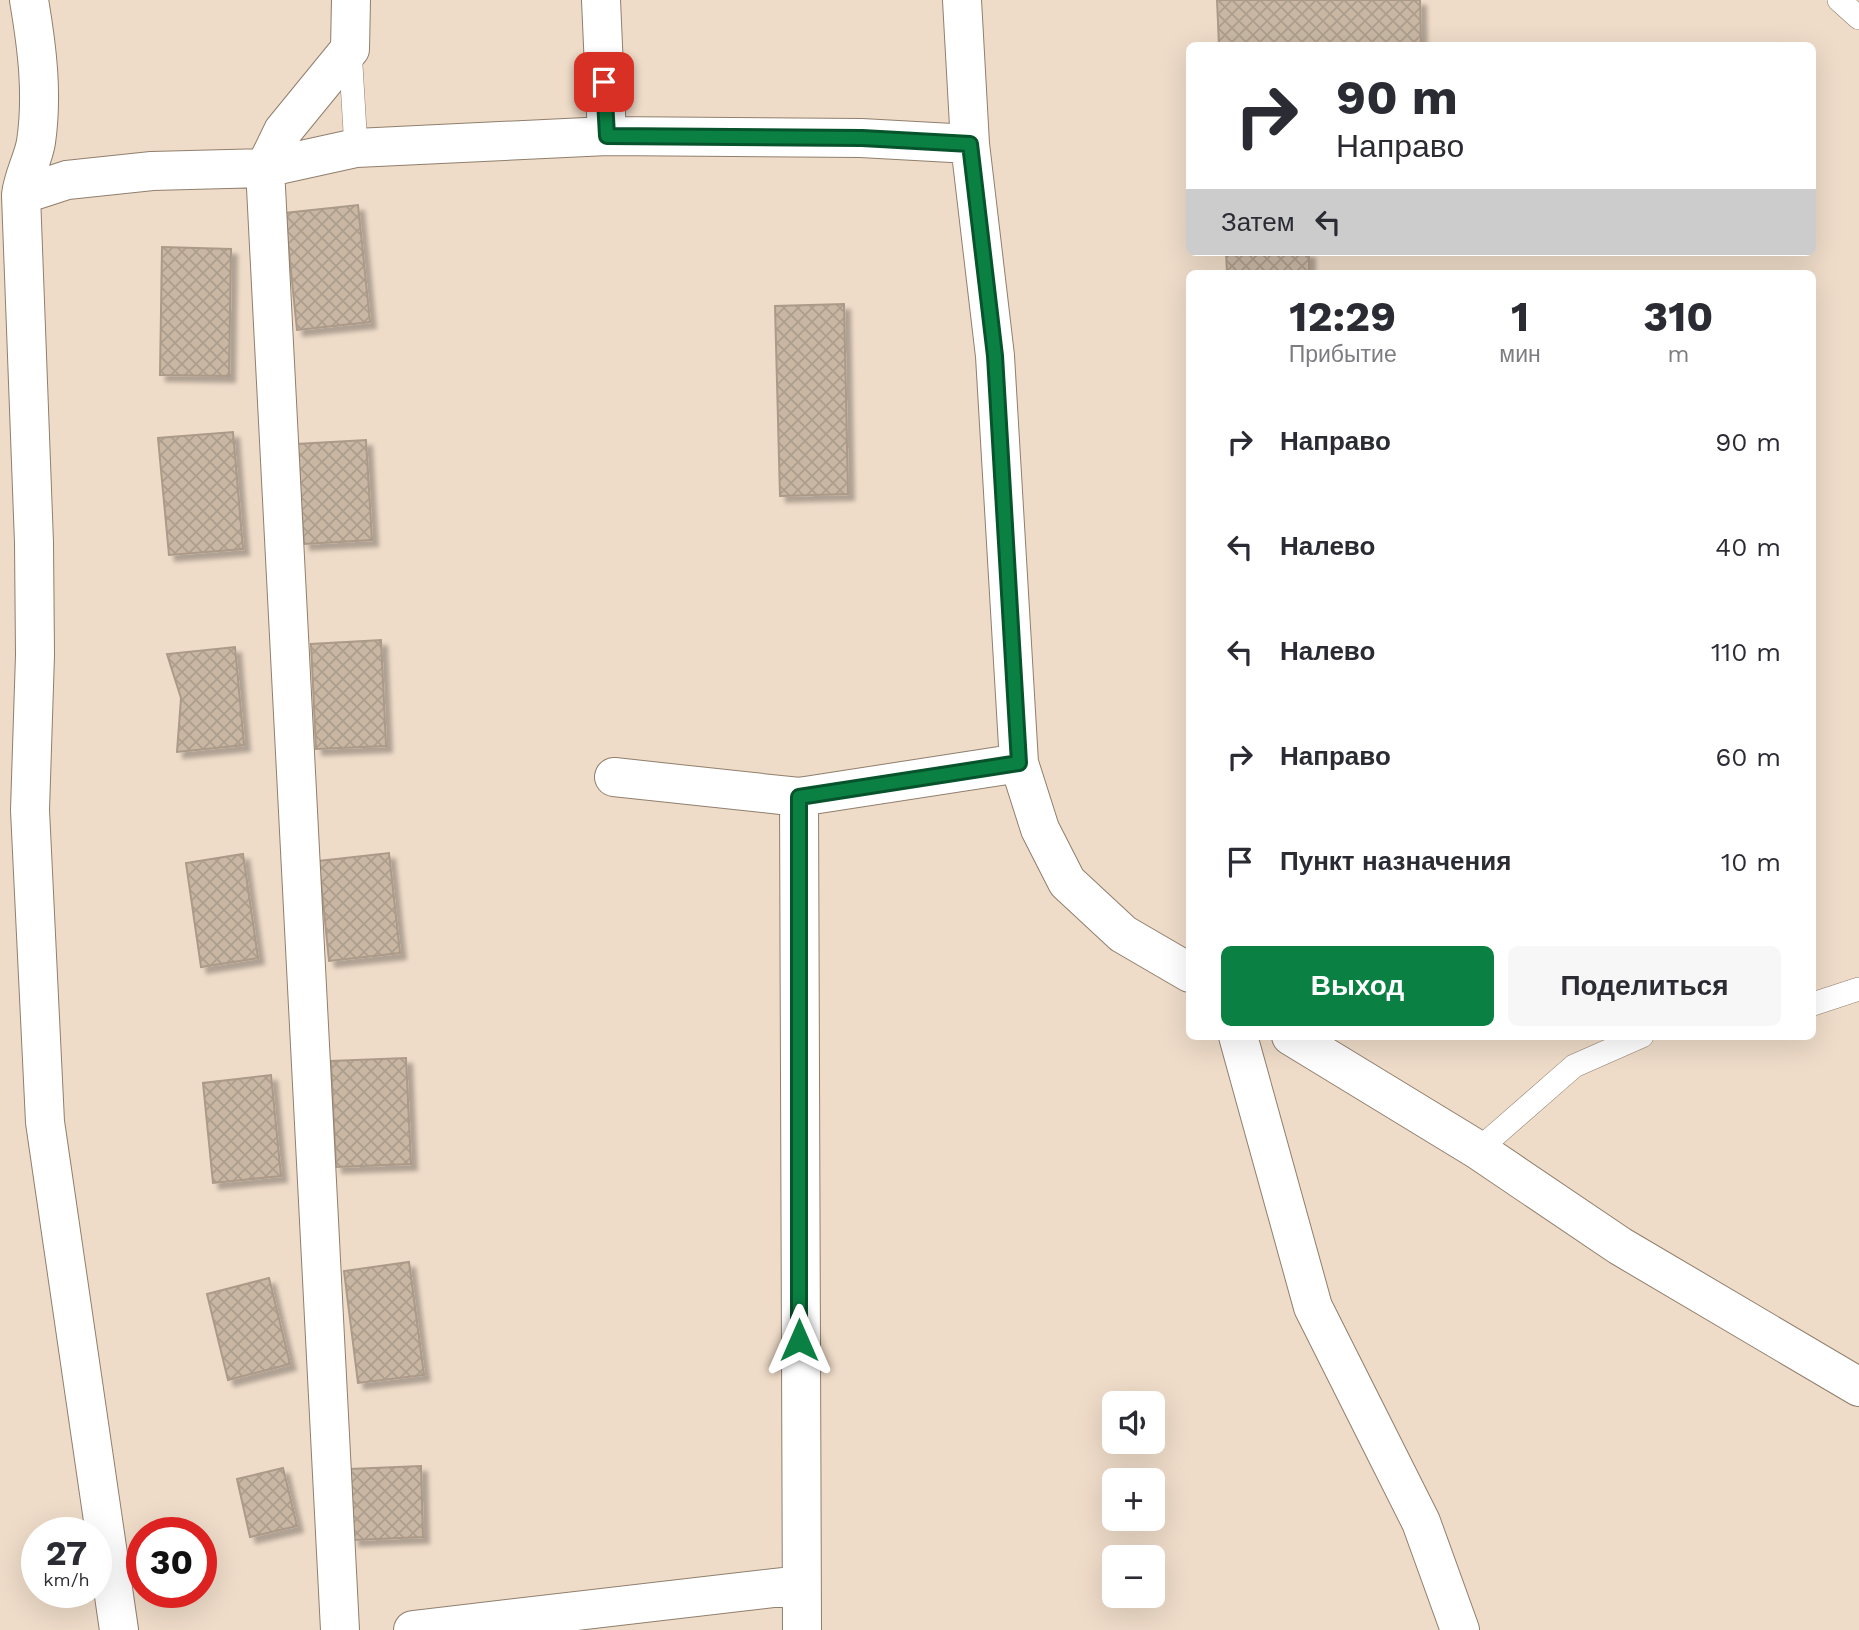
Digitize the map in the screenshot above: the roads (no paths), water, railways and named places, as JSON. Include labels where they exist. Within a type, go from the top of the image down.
[{"type":"street","points":[[29,0],[40,65],[36,145],[23,176],[21,195],[34,543],[35,654],[30,810],[45,1122],[119,1630]]},
{"type":"street","points":[[340,1630],[265,168],[282,131],[349,49],[351,0]]},
{"type":"street","points":[[601,0],[607,136]]},
{"type":"street","points":[[962,0],[970,144],[995,356],[1019,763],[1041,829],[1067,882],[1123,934],[1186,971]]},
{"type":"street","points":[[21,195],[79,179],[152,171],[265,168],[356,149],[607,136],[862,138],[970,144]]},
{"type":"street","points":[[614,777],[799,797],[1019,763]]},
{"type":"street","points":[[799,797],[802,1630]]},
{"type":"street","points":[[1239,1040],[1314,1307],[1421,1522],[1460,1630]]},
{"type":"street","points":[[1298,1040],[1478,1150],[1620,1245],[1859,1387]]},
{"type":"street","points":[[413,1630],[800,1585]]},
{"type":"lane","points":[[1839,0],[1859,18]]},
{"type":"lane","points":[[349,49],[356,149]]},
{"type":"lane","points":[[1816,1003],[1859,989]]},
{"type":"lane","points":[[1478,1150],[1574,1066],[1633,1040]]}]
